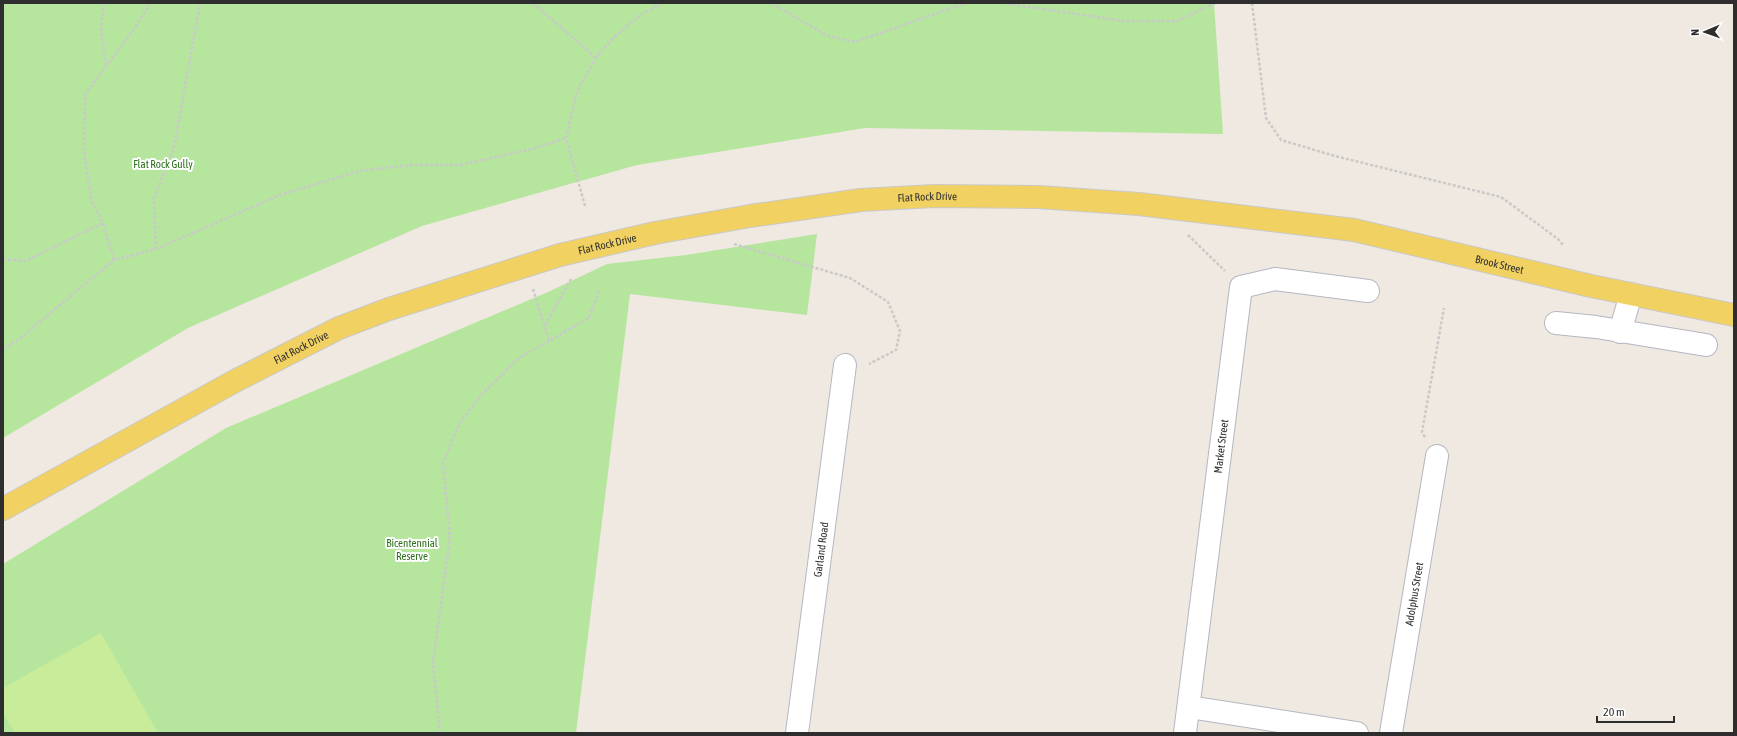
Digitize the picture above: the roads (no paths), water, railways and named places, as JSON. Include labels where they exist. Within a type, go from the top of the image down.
[{"type":"main road","name":"Flat Rock Drive","points":[[3,509],[235,381],[339,328],[389,309],[560,255],[655,233],[750,216],[861,200],[934,196],[1038,197],[1139,204],[1265,219]]},
{"type":"main road","name":"Brook Street","points":[[1265,219],[1354,230],[1632,294],[1734,315]]},
{"type":"street","name":"Market Street","points":[[1185,733],[1241,287],[1275,279],[1368,291]]},
{"type":"street","points":[[1620,332],[1632,294]]},
{"type":"street","points":[[1556,324],[1706,345]]},
{"type":"street","name":"Garland Road","points":[[797,733],[845,365]]},
{"type":"street","name":"Adolphus Street","points":[[1391,733],[1437,456]]},
{"type":"street","points":[[1189,707],[1357,733]]},
{"type":"park label","name":"Flat Rock Gully","points":[[163,164]]},
{"type":"park label","name":"Bicentennial Reserve","points":[[412,549]]}]
